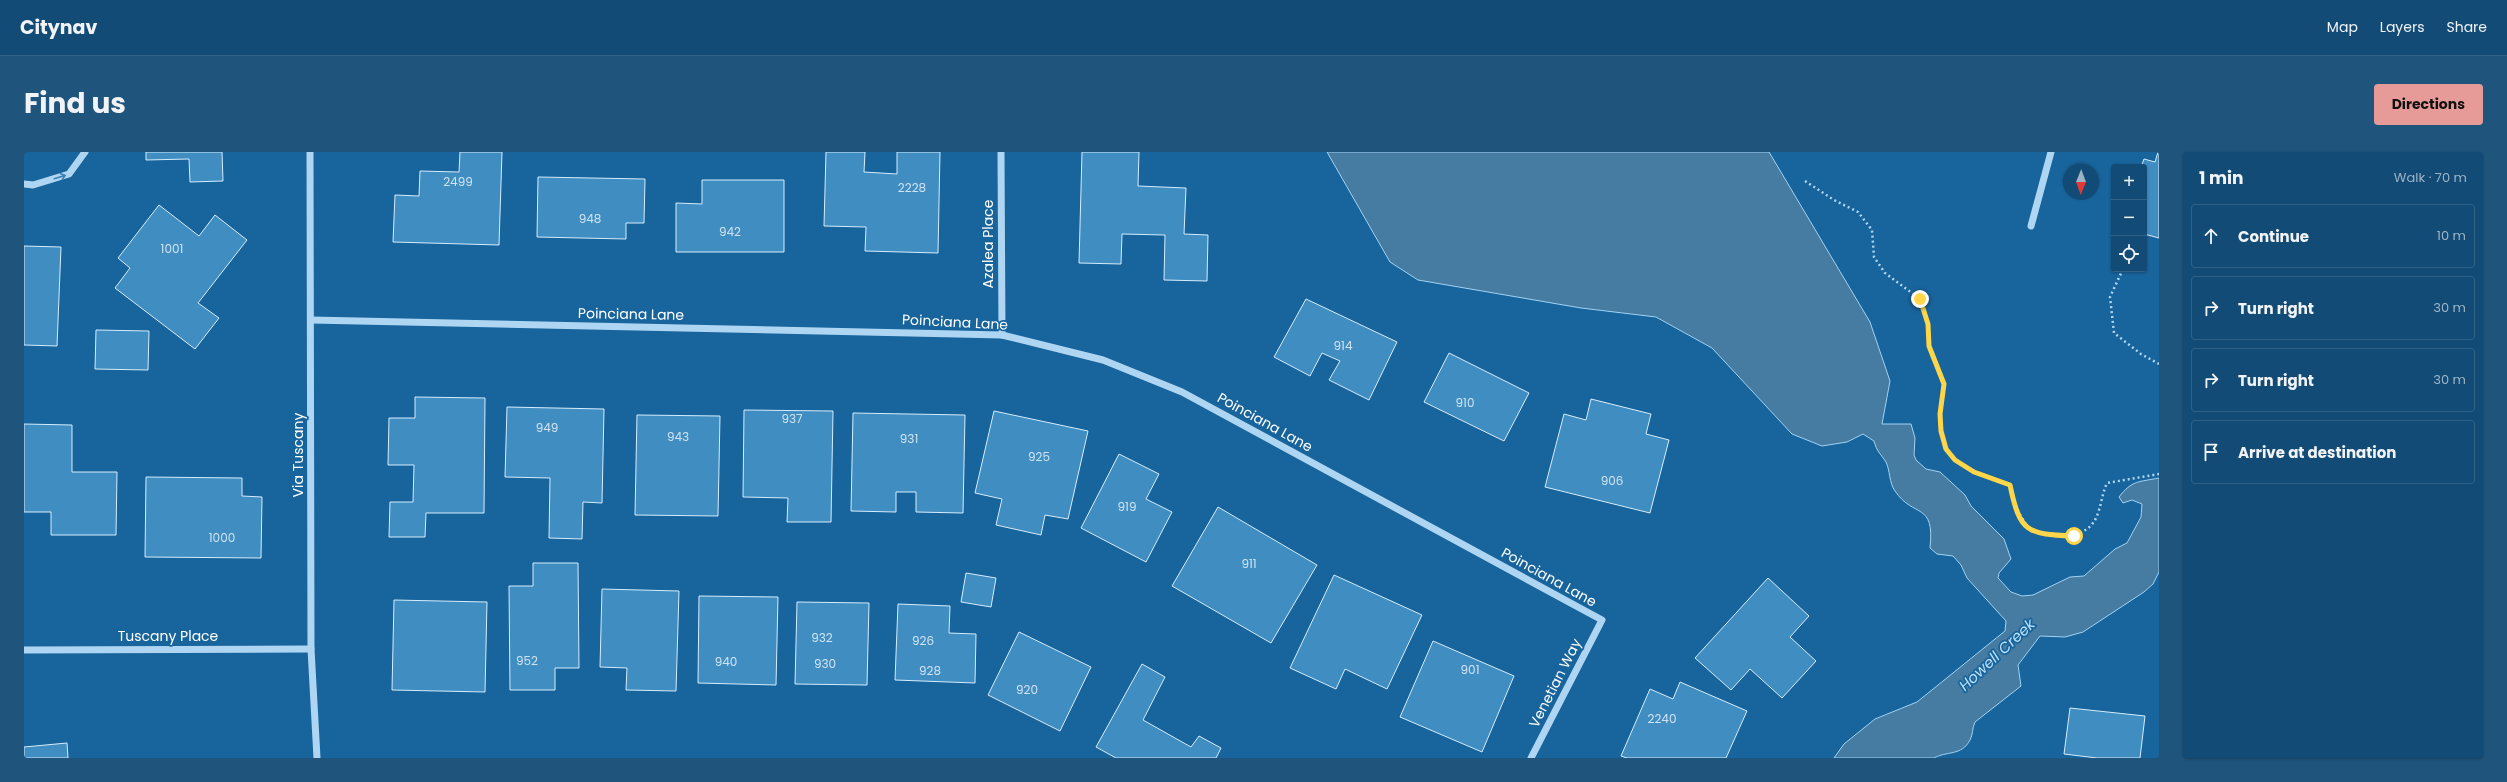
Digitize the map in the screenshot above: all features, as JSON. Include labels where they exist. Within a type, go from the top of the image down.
[{"type":"street","points":[[24,184],[33,185],[69,174],[85,152]]},
{"type":"street","name":"Via Tuscany","points":[[310,152],[311,649],[317,758]]},
{"type":"street","name":"Azalea Place","points":[[1001,152],[1002,335]]},
{"type":"street","points":[[2031,226],[2051,152]]},
{"type":"street","name":"Poinciana Lane","points":[[311,320],[1002,335],[1102,360],[1182,392],[1602,620]]},
{"type":"street","name":"Venetian Way","points":[[1531,758],[1602,620]]},
{"type":"street","name":"Tuscany Place","points":[[24,650],[311,649]]},
{"type":"path","points":[[1805,181],[1834,200],[1858,212],[1872,230],[1874,257],[1885,273],[1920,299],[1928,324],[1929,346],[1944,384],[1940,414],[1941,431],[1946,449],[1955,460],[1974,472],[2010,485],[2014,503],[2021,518],[2031,531],[2044,534],[2074,536],[2092,526],[2098,513],[2101,495],[2107,483],[2159,474]]},
{"type":"path","points":[[2122,272],[2110,297],[2114,333],[2141,354],[2159,364]]},
{"type":"water","name":"Howell Creek","points":[[1327,152],[1769,152],[1870,322],[1890,381],[1882,424],[1911,424],[1915,438],[1914,455],[1916,460],[1926,469],[1940,472],[1965,495],[1971,506],[2004,539],[2011,559],[1999,573],[1998,578],[2011,592],[2022,596],[2033,595],[2070,577],[2084,576],[2115,549],[2127,543],[2141,517],[2142,504],[2132,500],[2123,503],[2119,497],[2128,487],[2136,483],[2159,478],[2159,572],[2153,584],[2144,592],[2083,632],[2065,637],[2040,636],[2018,665],[2021,686],[1975,722],[1971,738],[1963,749],[1934,758],[1834,758],[1844,744],[1875,719],[1917,702],[2005,631],[2006,621],[1967,578],[1961,565],[1953,556],[1937,554],[1930,548],[1931,533],[1926,517],[1922,512],[1902,500],[1895,491],[1886,462],[1874,441],[1863,434],[1847,442],[1822,446],[1792,434],[1712,348],[1656,317],[1581,308],[1418,280],[1390,262]]},
{"type":"building","points":[[146,152],[222,152],[223,181],[190,182],[189,159],[146,160]]},
{"type":"building","points":[[460,152],[502,152],[499,245],[393,242],[395,195],[419,196],[420,171],[459,172]]},
{"type":"building","points":[[826,152],[865,152],[864,172],[897,174],[897,152],[940,152],[938,253],[865,251],[866,227],[824,226]]},
{"type":"building","points":[[1082,152],[1139,152],[1138,186],[1186,188],[1184,234],[1208,235],[1207,281],[1164,280],[1165,235],[1122,234],[1121,264],[1079,263]]},
{"type":"building","points":[[2159,152],[2159,238],[2147,235],[2147,164],[2142,164],[2144,159],[2155,162]]},
{"type":"building","points":[[538,177],[645,179],[644,223],[626,223],[626,239],[537,237]]},
{"type":"building","points":[[702,180],[784,180],[784,252],[676,252],[676,203],[702,204]]},
{"type":"building","points":[[159,205],[199,236],[215,215],[247,240],[198,303],[219,318],[195,349],[115,288],[130,268],[118,258]]},
{"type":"building","points":[[24,246],[61,247],[57,346],[24,345]]},
{"type":"building","points":[[1306,299],[1397,342],[1369,400],[1329,380],[1340,361],[1322,353],[1310,376],[1274,357]]},
{"type":"building","points":[[96,330],[149,331],[148,370],[95,369]]},
{"type":"building","points":[[1449,353],[1529,393],[1504,441],[1424,402]]},
{"type":"building","points":[[415,397],[485,398],[484,513],[426,513],[425,537],[389,537],[390,502],[413,502],[414,465],[388,465],[389,418],[415,418]]},
{"type":"building","points":[[1591,399],[1651,414],[1646,434],[1669,440],[1650,513],[1545,487],[1564,414],[1586,420]]},
{"type":"building","points":[[507,407],[604,409],[602,503],[583,502],[582,539],[549,538],[550,478],[505,477]]},
{"type":"building","points":[[744,410],[833,411],[831,522],[787,522],[788,498],[743,497]]},
{"type":"building","points":[[994,411],[1088,431],[1068,519],[1045,515],[1041,535],[996,525],[1002,499],[975,493]]},
{"type":"building","points":[[853,413],[965,415],[963,513],[916,512],[916,492],[896,492],[896,512],[851,511]]},
{"type":"building","points":[[637,415],[720,416],[718,516],[635,515]]},
{"type":"building","points":[[24,424],[72,425],[72,472],[117,472],[116,535],[51,535],[51,512],[24,512]]},
{"type":"building","points":[[1119,454],[1159,474],[1146,499],[1172,512],[1146,562],[1081,528]]},
{"type":"building","points":[[146,477],[242,478],[242,496],[262,497],[261,558],[145,557]]},
{"type":"building","points":[[1218,507],[1317,565],[1271,643],[1172,586]]},
{"type":"building","points":[[533,563],[578,563],[579,668],[555,668],[555,690],[510,690],[509,586],[533,586]]},
{"type":"building","points":[[966,573],[996,578],[991,607],[961,602]]},
{"type":"building","points":[[1334,575],[1422,615],[1387,689],[1345,669],[1336,689],[1290,668]]},
{"type":"building","points":[[1768,578],[1809,616],[1790,637],[1816,661],[1782,698],[1750,669],[1731,690],[1695,658]]},
{"type":"building","points":[[602,589],[679,591],[676,691],[626,690],[627,668],[600,667]]},
{"type":"building","points":[[699,596],[778,597],[776,685],[698,683]]},
{"type":"building","points":[[394,600],[487,602],[485,692],[392,690]]},
{"type":"building","points":[[797,602],[869,603],[867,685],[795,684]]},
{"type":"building","points":[[898,604],[950,606],[949,633],[976,634],[975,683],[895,680]]},
{"type":"building","points":[[1019,632],[1091,667],[1060,731],[988,695]]},
{"type":"building","points":[[1433,641],[1514,676],[1482,752],[1400,717]]},
{"type":"building","points":[[1142,664],[1165,677],[1143,720],[1191,747],[1199,736],[1221,748],[1216,758],[1116,758],[1096,747]]},
{"type":"building","points":[[1680,682],[1747,711],[1726,758],[1627,758],[1621,756],[1650,689],[1673,699]]},
{"type":"building","points":[[2070,708],[2145,716],[2140,758],[2097,758],[2064,754]]},
{"type":"building","points":[[67,743],[68,758],[24,758],[24,747]]},
{"type":"route","points":[[1920,299],[1928,324],[1929,346],[1937,361],[1944,384],[1940,414],[1941,431],[1946,449],[1955,460],[1974,472],[2010,485],[2014,503],[2021,518],[2031,531],[2044,534],[2074,536]]}]
